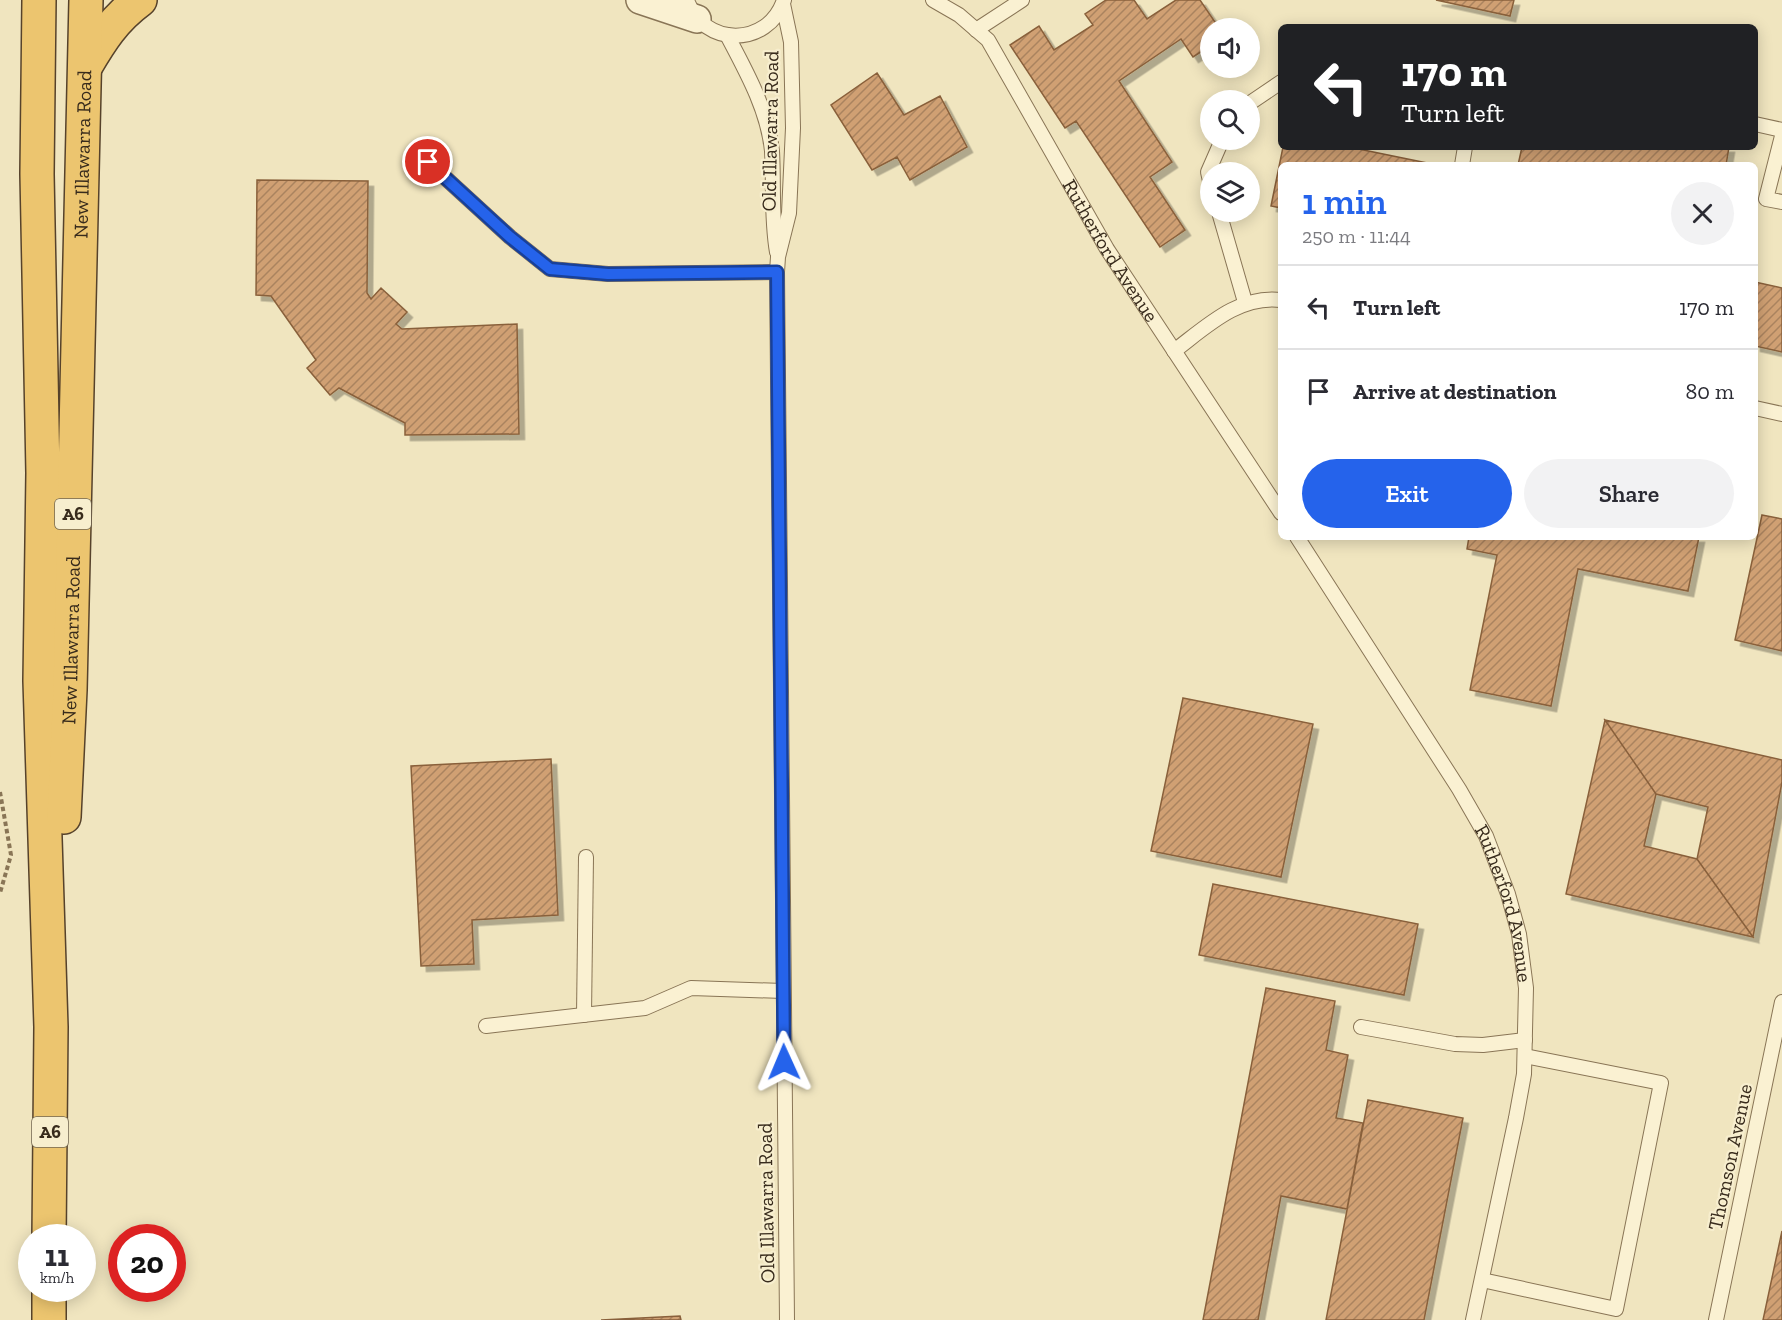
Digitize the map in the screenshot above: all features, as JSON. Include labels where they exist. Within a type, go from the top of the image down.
[{"type":"highway","name":"New Illawarra Road","points":[[39,0],[37,174],[43,473],[40,681],[51,1027],[49,1224]]},
{"type":"highway","points":[[37,174],[52,14],[56,0]]},
{"type":"highway","name":"New Illawarra Road","points":[[51,1027],[58,950],[69,690],[86,0]]},
{"type":"highway","points":[[83,70],[104,34],[126,10],[140,0]]},
{"type":"highway","points":[[49,1302],[49,1320]]},
{"type":"street","points":[[640,0],[692,10]]},
{"type":"lane","name":"Rutherford Avenue","points":[[933,0],[959,15],[988,40],[1107,249],[1278,508]]},
{"type":"lane","points":[[976,30],[1022,0]]},
{"type":"lane","points":[[692,10],[711,30],[728,35],[747,35],[756,32],[772,20],[783,2]]},
{"type":"lane","name":"Old Illawarra Road","points":[[783,2],[791,42],[793,128],[789,213],[778,257],[777,272],[786,1320]]},
{"type":"lane","name":"Old Illawarra Road","points":[[728,35],[756,92],[772,150],[773,229],[778,257]]},
{"type":"lane","points":[[1260,96],[1278,84]]},
{"type":"lane","points":[[1758,125],[1782,129]]},
{"type":"lane","points":[[1782,136],[1766,199],[1782,202]]},
{"type":"lane","points":[[428,162],[510,237],[550,269],[608,274],[777,272]]},
{"type":"lane","points":[[1222,222],[1245,302]]},
{"type":"lane","points":[[1174,351],[1245,302],[1278,300]]},
{"type":"lane","points":[[1758,409],[1782,414]]},
{"type":"lane","name":"Rutherford Avenue","points":[[1299,540],[1459,789],[1486,836],[1508,894],[1519,934],[1526,988],[1525,1056],[1516,1118],[1473,1320]]},
{"type":"lane","points":[[584,1015],[586,857]]},
{"type":"lane","points":[[486,1026],[645,1008],[691,988],[783,991]]},
{"type":"lane","name":"Thomson Avenue","points":[[1716,1320],[1782,1002]]},
{"type":"lane","points":[[1360,1027],[1455,1044],[1483,1045],[1525,1040]]},
{"type":"lane","points":[[1482,1280],[1616,1309],[1659,1094],[1661,1083],[1525,1056]]},
{"type":"path","points":[[0,792],[11,855],[0,893]]},
{"type":"building","points":[[1106,0],[1134,0],[1147,19],[1176,0],[1200,0],[1212,18],[1200,18],[1200,52],[1193,57],[1181,39],[1119,81],[1172,162],[1150,177],[1185,230],[1160,247],[1076,121],[1065,128],[1010,45],[1039,26],[1054,50],[1093,25],[1085,14]]},
{"type":"building","points":[[1436,0],[1514,0],[1510,16]]},
{"type":"building","points":[[877,73],[904,115],[940,96],[967,147],[910,180],[897,157],[872,170],[831,105]]},
{"type":"building","points":[[1282,150],[1364,150],[1422,162],[1280,162]]},
{"type":"building","points":[[1521,150],[1728,150],[1726,162],[1519,162]]},
{"type":"building","points":[[1278,172],[1278,207],[1271,206]]},
{"type":"building","points":[[257,180],[368,181],[367,293],[371,299],[381,288],[407,312],[396,324],[402,329],[517,324],[519,434],[405,435],[405,423],[339,388],[330,395],[307,368],[316,360],[271,296],[256,295]]},
{"type":"building","points":[[1758,283],[1782,288],[1782,352],[1758,347]]},
{"type":"building","points":[[1762,515],[1782,519],[1782,651],[1735,640]]},
{"type":"building","points":[[1468,540],[1698,540],[1688,591],[1578,569],[1551,706],[1470,690],[1497,555],[1467,549]]},
{"type":"building","points":[[1183,698],[1313,724],[1281,877],[1151,851]]},
{"type":"building","points":[[1605,720],[1656,794],[1644,846],[1697,859],[1753,937],[1566,894]]},
{"type":"building","points":[[1605,720],[1782,760],[1782,782],[1753,937],[1697,859],[1708,807],[1656,794]]},
{"type":"building","points":[[551,759],[558,915],[472,920],[474,964],[421,966],[411,766]]},
{"type":"building","points":[[1213,884],[1418,924],[1404,995],[1199,955]]},
{"type":"building","points":[[1266,988],[1335,1001],[1326,1050],[1348,1055],[1336,1118],[1363,1123],[1347,1209],[1281,1196],[1258,1320],[1203,1320]]},
{"type":"building","points":[[1368,1100],[1463,1118],[1424,1320],[1326,1320]]},
{"type":"building","points":[[1782,1231],[1782,1320],[1763,1320]]},
{"type":"building","points":[[680,1316],[681,1320],[601,1320]]},
{"type":"route","points":[[428,162],[510,237],[550,269],[608,274],[777,272],[784,1062]]}]
